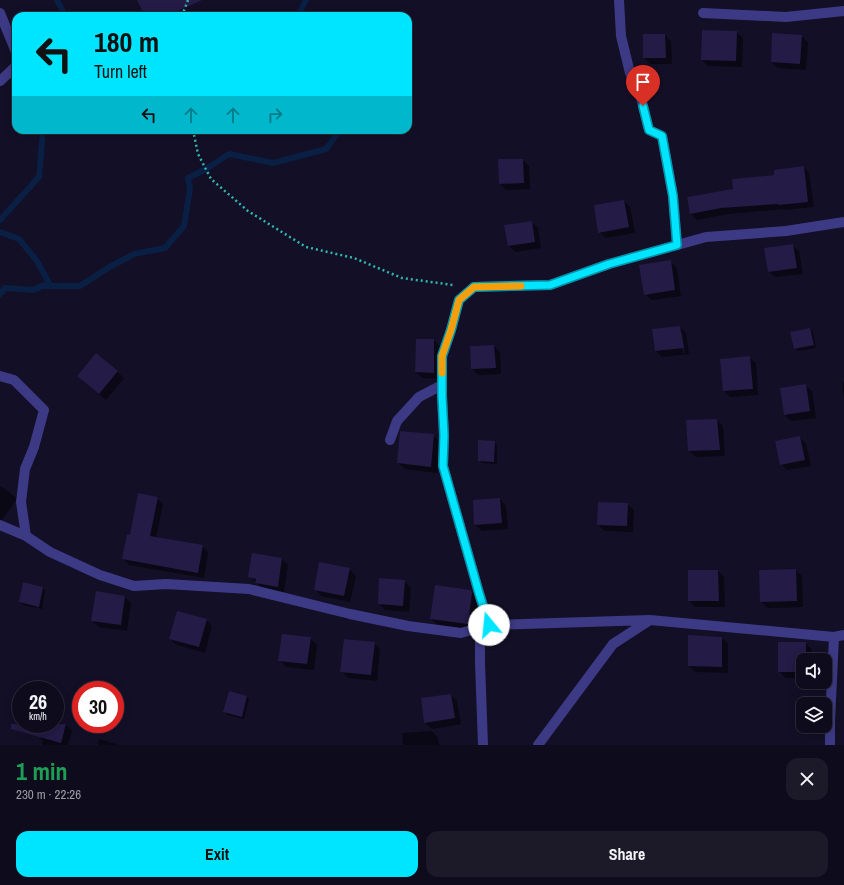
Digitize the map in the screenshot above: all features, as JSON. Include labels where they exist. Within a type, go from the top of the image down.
[{"type":"street","points":[[619,0],[621,36],[630,73],[640,94],[649,130],[662,136],[673,196],[677,245]]},
{"type":"street","points":[[703,13],[786,17],[844,11]]},
{"type":"street","points":[[0,13],[12,42]]},
{"type":"street","points":[[0,81],[12,70]]},
{"type":"street","points":[[483,745],[480,663],[485,627],[479,593],[443,466],[444,435],[442,356],[459,300],[474,287],[550,285],[609,264],[706,237],[786,231],[844,222]]},
{"type":"street","points":[[0,376],[14,380],[44,410],[34,447],[25,469],[21,502],[26,536]]},
{"type":"street","points":[[390,440],[397,421],[419,397],[442,385]]},
{"type":"street","points":[[0,525],[26,536],[50,552],[100,575],[134,586],[166,584],[249,589],[350,614],[408,626],[460,633],[485,627],[650,620],[839,636],[830,714],[830,745]]},
{"type":"street","points":[[538,745],[613,644],[650,620]]},
{"type":"path","points":[[184,12],[188,0]]},
{"type":"path","points":[[194,134],[198,154],[211,179],[248,211],[306,247],[354,258],[402,278],[474,287]]},
{"type":"building","points":[[137,0],[202,0],[176,12],[143,12]]},
{"type":"building","points":[[702,30],[737,31],[736,61],[701,60]]},
{"type":"building","points":[[772,33],[802,35],[800,64],[771,62]]},
{"type":"building","points":[[643,34],[665,34],[666,58],[643,58]]},
{"type":"building","points":[[498,159],[523,159],[524,183],[499,184]]},
{"type":"building","points":[[804,166],[808,202],[721,208],[690,214],[687,197],[733,189],[732,179],[774,175],[774,170]]},
{"type":"building","points":[[624,200],[629,227],[598,233],[594,205]]},
{"type":"building","points":[[532,221],[535,242],[508,246],[504,225]]},
{"type":"building","points":[[793,244],[797,268],[768,272],[764,248]]},
{"type":"building","points":[[671,260],[675,290],[644,295],[639,265]]},
{"type":"building","points":[[680,326],[684,348],[655,351],[652,329]]},
{"type":"building","points":[[810,328],[814,345],[794,349],[790,332]]},
{"type":"building","points":[[416,339],[434,339],[434,373],[415,372]]},
{"type":"building","points":[[494,345],[496,368],[471,369],[470,346]]},
{"type":"building","points":[[96,353],[118,371],[99,394],[77,376]]},
{"type":"building","points":[[750,356],[753,389],[723,391],[720,359]]},
{"type":"building","points":[[806,384],[810,411],[784,415],[780,388]]},
{"type":"building","points":[[717,419],[720,450],[688,451],[686,420]]},
{"type":"building","points":[[400,431],[434,434],[431,467],[397,463]]},
{"type":"building","points":[[800,436],[805,460],[780,465],[775,441]]},
{"type":"building","points":[[478,440],[495,441],[494,462],[478,461]]},
{"type":"building","points":[[138,493],[158,497],[150,536],[203,545],[198,573],[122,559],[127,534],[130,535]]},
{"type":"building","points":[[500,498],[502,523],[474,525],[473,500]]},
{"type":"building","points":[[598,502],[628,503],[627,526],[597,525]]},
{"type":"building","points":[[252,553],[282,558],[278,587],[255,583],[256,579],[248,577]]},
{"type":"building","points":[[319,562],[350,568],[344,596],[314,590]]},
{"type":"building","points":[[796,569],[797,601],[760,602],[759,570]]},
{"type":"building","points":[[688,570],[718,570],[719,601],[688,601]]},
{"type":"building","points":[[379,578],[405,580],[403,606],[378,604]]},
{"type":"building","points":[[23,582],[43,587],[39,607],[19,602]]},
{"type":"building","points":[[435,585],[471,590],[472,593],[468,624],[430,619]]},
{"type":"building","points":[[96,591],[125,596],[121,625],[91,621]]},
{"type":"building","points":[[177,611],[207,619],[199,647],[169,639]]},
{"type":"building","points":[[282,634],[311,637],[307,664],[278,661]]},
{"type":"building","points":[[688,635],[722,637],[722,667],[688,666]]},
{"type":"building","points":[[344,639],[375,642],[371,675],[340,672]]},
{"type":"building","points":[[778,642],[806,642],[806,653],[796,653],[796,672],[778,672]]},
{"type":"building","points":[[229,691],[247,696],[242,717],[223,712]]},
{"type":"building","points":[[451,694],[455,718],[424,723],[421,698]]},
{"type":"building","points":[[25,733],[64,733],[61,743]]},
{"type":"waterway","points":[[57,0],[63,12]]},
{"type":"waterway","points":[[300,12],[306,0]]},
{"type":"waterway","points":[[0,220],[39,177],[43,134]]},
{"type":"waterway","points":[[43,286],[80,286],[108,268],[134,254],[165,248],[184,226],[190,189],[188,178],[206,169],[229,154],[273,163],[326,149],[337,134]]},
{"type":"waterway","points":[[0,232],[19,239],[37,261],[49,283],[33,290],[5,288],[0,294]]},
{"type":"slow traffic","points":[[442,373],[442,356],[459,300],[474,287],[521,286]]},
{"type":"route","points":[[489,625],[443,466],[444,435],[442,356],[459,300],[474,287],[550,285],[609,264],[677,245],[673,196],[662,136],[649,130],[643,106]]}]
